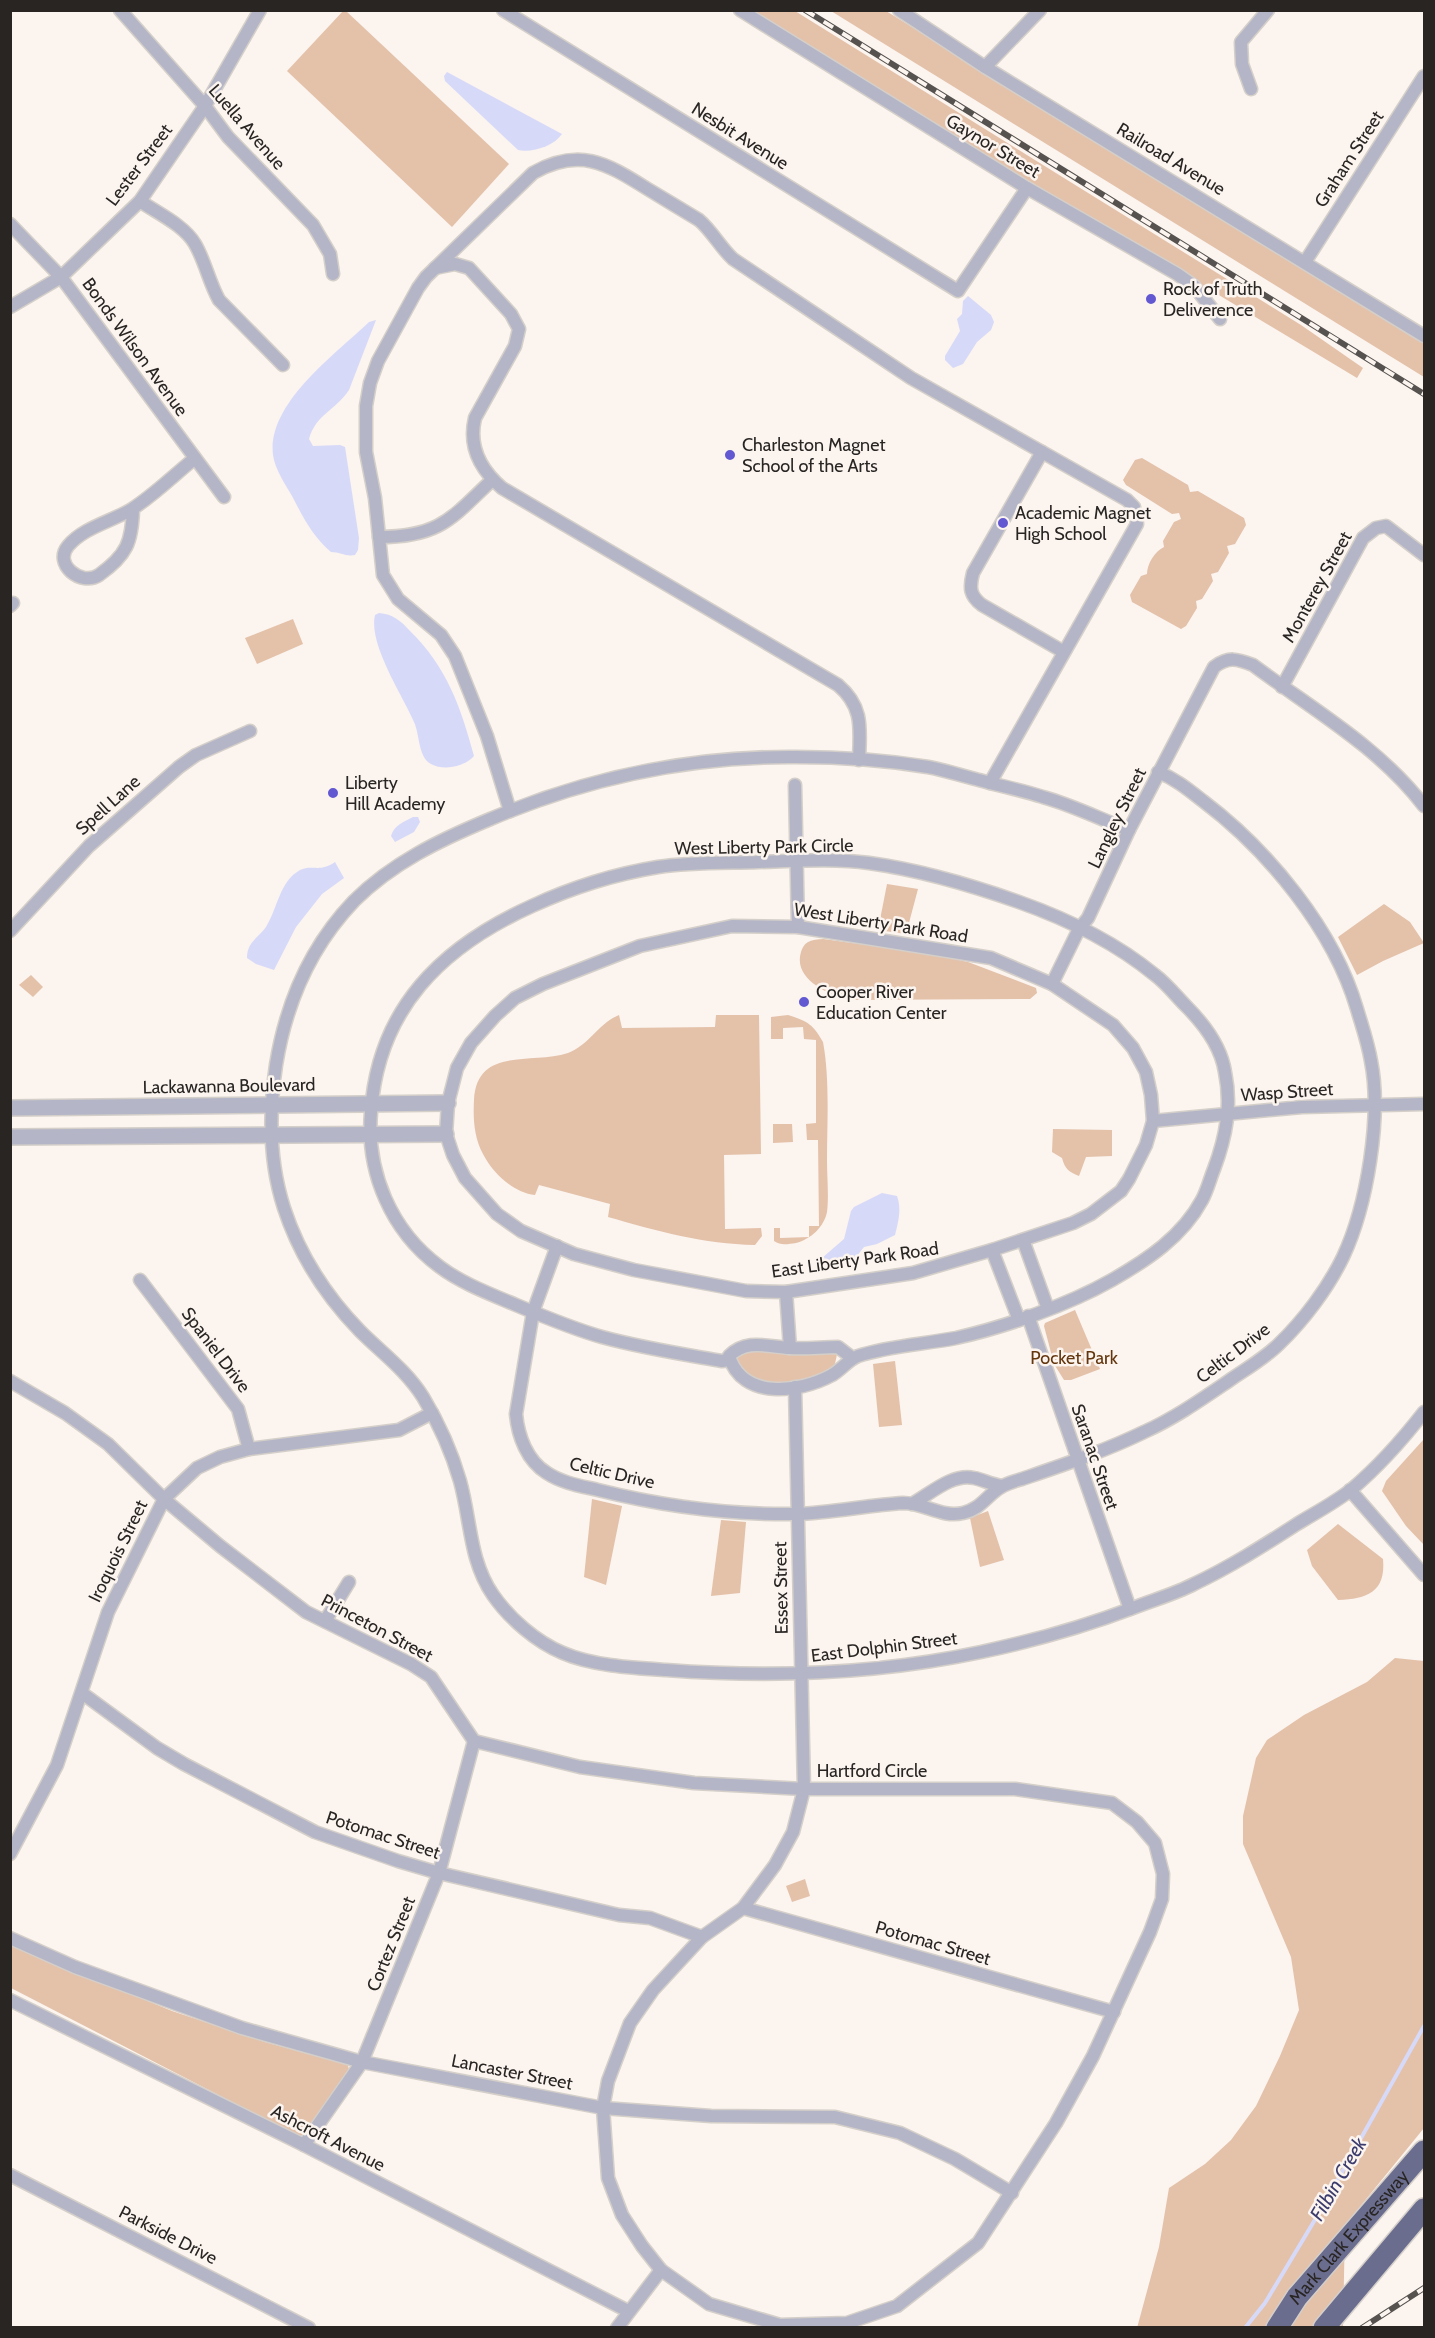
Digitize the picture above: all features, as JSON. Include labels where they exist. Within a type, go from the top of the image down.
[{"type":"highway","name":"Mark Clark Expressway","points":[[1277,2328],[1297,2297],[1425,2151]]},
{"type":"highway","name":"Mark Clark Expressway","points":[[1324,2328],[1425,2209]]},
{"type":"street","name":"Luella Avenue","points":[[120,10],[228,137],[313,225],[330,254],[333,274]]},
{"type":"street","name":"Lester Street","points":[[10,307],[61,277],[140,201],[204,106],[260,10]]},
{"type":"street","name":"Nesbit Avenue","points":[[503,10],[958,291],[1027,188]]},
{"type":"street","name":"Gaynor Street","points":[[740,10],[1027,188],[1177,274],[1194,286],[1221,319]]},
{"type":"street","name":"Railroad Avenue","points":[[899,10],[985,67],[1425,336]]},
{"type":"street","points":[[985,67],[1040,10]]},
{"type":"street","points":[[1251,89],[1242,64],[1241,42],[1268,10]]},
{"type":"street","name":"Graham Street","points":[[1305,261],[1425,76]]},
{"type":"street","points":[[510,811],[487,736],[455,656],[441,635],[398,599],[384,575],[375,498],[366,452],[366,406],[370,382],[378,361],[418,288],[434,269],[533,173],[570,159],[588,160],[611,166],[699,220],[706,225],[733,260],[912,378],[1127,500],[1134,507],[1137,524],[990,783]]},
{"type":"street","points":[[140,201],[184,230],[195,243],[219,300],[283,365]]},
{"type":"street","name":"Bonds Wilson Avenue","points":[[10,224],[61,277],[224,498]]},
{"type":"street","points":[[434,269],[455,264],[469,268],[512,314],[519,329],[514,346],[475,418],[472,429],[473,445],[478,460],[492,480],[838,685],[852,698],[856,707],[860,730],[859,760]]},
{"type":"street","points":[[1042,452],[973,573],[971,593],[982,605],[1064,652]]},
{"type":"street","points":[[133,509],[130,542],[111,566],[96,577],[85,579],[75,576],[65,562],[64,554],[68,546],[103,523],[133,509],[194,459]]},
{"type":"street","points":[[379,537],[403,537],[436,529],[492,480]]},
{"type":"street","name":"Monterey Street","points":[[1282,687],[1363,538],[1369,532],[1386,526],[1425,555]]},
{"type":"street","name":"Langley Street","points":[[1052,984],[1079,928],[1088,918],[1158,772],[1214,667],[1225,659],[1237,659],[1253,665],[1282,687]]},
{"type":"street","points":[[1282,687],[1346,730],[1385,764],[1425,806]]},
{"type":"street","name":"Spell Lane","points":[[10,931],[89,846],[179,767],[196,755],[250,731]]},
{"type":"street","name":"East Dolphin Street","points":[[1129,830],[1048,798],[929,767],[859,760],[794,757],[724,760],[661,767],[608,778],[559,792],[439,840],[389,872],[354,901],[330,930],[301,977],[289,1004],[277,1058],[271,1105],[271,1135],[281,1200],[294,1237],[314,1273],[360,1331],[396,1363],[412,1381],[432,1413],[460,1481],[473,1551],[494,1597],[525,1630],[562,1653],[615,1666],[801,1675],[882,1668],[962,1656],[1036,1640],[1188,1588],[1243,1559],[1350,1490],[1403,1439],[1425,1412]]},
{"type":"street","name":"Celtic Drive","points":[[557,1246],[533,1312],[516,1414],[517,1428],[528,1454],[547,1473],[564,1482],[616,1495],[687,1507],[798,1514],[912,1504],[935,1512],[964,1513],[979,1507],[1002,1486],[1078,1461],[1143,1433],[1182,1412],[1279,1344],[1313,1305],[1342,1258],[1358,1216],[1368,1173],[1373,1129],[1372,1064],[1350,986],[1329,945],[1308,913],[1277,871],[1226,818],[1173,778],[1158,772]]},
{"type":"street","points":[[795,785],[798,927]]},
{"type":"street","name":"West Liberty Park Circle","points":[[729,1360],[722,1361],[660,1350],[604,1337],[533,1312],[464,1282],[442,1269],[421,1251],[390,1210],[378,1184],[369,1134],[376,1073],[384,1046],[405,1005],[441,962],[490,927],[561,893],[656,867],[796,861],[867,863],[964,884],[1025,904],[1112,944],[1158,977],[1206,1027],[1225,1068],[1228,1114],[1222,1146],[1202,1199],[1179,1233],[1151,1255],[1108,1282],[1024,1318],[964,1336],[851,1358]]},
{"type":"street","name":"West Liberty Park Road","points":[[448,1104],[457,1068],[471,1044],[495,1016],[515,998],[543,984],[640,946],[732,926],[798,927],[991,958],[1052,984],[1113,1025],[1133,1048],[1146,1072],[1153,1121]]},
{"type":"street","name":"Lackawanna Boulevard","points":[[10,1108],[448,1104]]},
{"type":"street","name":"East Liberty Park Road","points":[[448,1104],[446,1134],[453,1155],[465,1178],[497,1214],[521,1231],[574,1254],[634,1270],[746,1291],[786,1292],[913,1274],[1073,1223],[1091,1214],[1121,1191],[1138,1164],[1153,1121]]},
{"type":"street","name":"Wasp Street","points":[[1153,1121],[1302,1107],[1425,1104]]},
{"type":"street","points":[[10,1137],[446,1134]]},
{"type":"street","points":[[1023,1240],[1048,1309]]},
{"type":"street","name":"Saranac Street","points":[[992,1250],[1024,1318],[1130,1609]]},
{"type":"street","name":"Spaniel Drive","points":[[140,1280],[238,1409],[249,1449]]},
{"type":"street","points":[[786,1292],[790,1348]]},
{"type":"street","points":[[746,1344],[790,1348],[838,1347],[851,1358],[834,1374],[813,1383],[770,1389],[753,1387],[735,1371],[729,1356],[737,1348],[746,1344]]},
{"type":"street","name":"Princeton Street","points":[[10,1381],[64,1413],[108,1444],[164,1499],[220,1546],[306,1612],[411,1664],[431,1677],[474,1741]]},
{"type":"street","name":"Essex Street","points":[[795,1387],[804,1789]]},
{"type":"street","name":"Iroquois Street","points":[[10,1854],[57,1765],[108,1612],[164,1499],[197,1468],[220,1457],[249,1449],[399,1430],[432,1413]]},
{"type":"street","name":"Celtic Drive","points":[[912,1504],[946,1483],[961,1479],[974,1477],[989,1484],[1002,1486]]},
{"type":"street","points":[[1350,1490],[1425,1575]]},
{"type":"street","points":[[325,1621],[349,1582]]},
{"type":"street","name":"Potomac Street","points":[[82,1693],[158,1748],[252,1801],[315,1832],[439,1873],[619,1915],[650,1918],[702,1937]]},
{"type":"street","points":[[474,1741],[580,1767],[694,1783],[804,1789]]},
{"type":"street","name":"Cortez Street","points":[[304,2145],[362,2062],[439,1873],[474,1741]]},
{"type":"street","name":"Hartford Circle","points":[[804,1789],[1015,1789],[1112,1803],[1137,1822],[1155,1843],[1163,1874],[1162,1899],[1150,1932],[1094,2056],[1056,2123],[978,2243],[897,2306],[847,2323],[780,2325],[709,2304],[661,2270],[622,2215],[608,2178],[603,2108],[608,2081],[630,2024],[654,1990],[702,1937],[743,1908],[775,1865],[793,1832],[804,1789]]},
{"type":"street","name":"Potomac Street","points":[[743,1908],[1114,2012]]},
{"type":"street","name":"Lancaster Street","points":[[10,1938],[75,1967],[242,2028],[362,2062],[603,2108],[711,2116],[835,2117],[900,2133],[955,2159],[1012,2193]]},
{"type":"street","name":"Ashcroft Avenue","points":[[10,2000],[304,2145],[628,2311]]},
{"type":"street","name":"Parkside Drive","points":[[10,2175],[309,2328]]},
{"type":"street","points":[[617,2328],[661,2270]]},
{"type":"green space","points":[[344,10],[509,164],[452,227],[287,71]]},
{"type":"green space","points":[[753,11],[795,11],[1301,325],[1363,368],[1357,378],[1006,167]]},
{"type":"green space","points":[[831,11],[886,11],[1424,343],[1424,377]]},
{"type":"green space","points":[[1142,458],[1188,485],[1190,492],[1198,491],[1244,518],[1246,525],[1235,544],[1227,546],[1229,553],[1218,572],[1211,574],[1213,581],[1202,599],[1196,601],[1197,608],[1186,626],[1181,629],[1132,602],[1130,595],[1141,576],[1147,574],[1152,558],[1164,547],[1163,541],[1174,522],[1181,519],[1179,513],[1172,514],[1126,485],[1123,480],[1135,460]]},
{"type":"green space","points":[[293,619],[303,644],[257,664],[245,638]]},
{"type":"green space","points":[[887,884],[918,889],[906,934],[878,930]]},
{"type":"green space","points":[[1384,904],[1410,922],[1424,943],[1357,975],[1338,937]]},
{"type":"green space","points":[[823,939],[926,953],[968,962],[1036,988],[1037,993],[1030,999],[848,1000],[830,994],[813,984],[802,970],[801,952],[805,945],[812,940]]},
{"type":"green space","points":[[31,975],[43,987],[33,997],[19,985]]},
{"type":"green space","points":[[619,1015],[622,1028],[715,1027],[716,1015],[759,1015],[761,1154],[724,1155],[725,1229],[761,1228],[762,1236],[755,1245],[699,1239],[608,1217],[610,1204],[539,1185],[535,1195],[527,1193],[511,1186],[487,1161],[478,1141],[474,1114],[477,1083],[485,1072],[495,1065],[508,1061],[568,1053],[582,1045],[605,1023]]},
{"type":"green space","points":[[788,1015],[809,1024],[823,1042],[827,1086],[828,1200],[823,1223],[816,1232],[807,1239],[796,1243],[779,1244],[774,1241],[774,1228],[780,1228],[780,1238],[809,1237],[809,1226],[819,1226],[818,1140],[807,1140],[806,1124],[816,1123],[816,1040],[804,1039],[803,1027],[783,1028],[783,1039],[771,1039],[771,1017]]},
{"type":"green space","points":[[773,1124],[792,1124],[793,1142],[773,1143]]},
{"type":"green space","points":[[1053,1129],[1112,1130],[1112,1156],[1086,1157],[1079,1176],[1076,1175],[1066,1167],[1062,1158],[1052,1152]]},
{"type":"green space","name":"Pocket Park","points":[[1075,1310],[1100,1369],[1071,1380],[1064,1380],[1054,1364],[1044,1326],[1045,1323]]},
{"type":"green space","points":[[742,1349],[830,1349],[837,1354],[831,1371],[815,1379],[791,1383],[767,1383],[750,1378],[740,1367],[735,1360]]},
{"type":"green space","points":[[895,1361],[902,1425],[879,1427],[873,1364]]},
{"type":"green space","points":[[1424,1439],[1424,1545],[1406,1526],[1382,1491],[1386,1481]]},
{"type":"green space","points":[[592,1499],[622,1506],[606,1585],[584,1577]]},
{"type":"green space","points":[[988,1511],[1004,1560],[980,1567],[970,1518]]},
{"type":"green space","points":[[721,1520],[746,1522],[740,1593],[711,1596]]},
{"type":"green space","points":[[1338,1524],[1383,1559],[1383,1570],[1378,1586],[1372,1592],[1358,1598],[1338,1600],[1312,1566],[1307,1550]]},
{"type":"green space","points":[[1395,1658],[1424,1661],[1424,2128],[1345,2225],[1343,2327],[1137,2328],[1159,2247],[1169,2188],[1205,2164],[1231,2140],[1256,2106],[1299,2010],[1291,1957],[1243,1844],[1243,1816],[1256,1758],[1267,1740],[1304,1715],[1367,1682]]},
{"type":"green space","points":[[805,1879],[810,1896],[792,1902],[786,1886]]},
{"type":"green space","points":[[10,1944],[172,2011],[265,2042],[348,2065],[349,2070],[315,2125],[298,2136],[11,1988]]},
{"type":"water","points":[[447,72],[562,134],[554,142],[542,148],[518,150],[445,81],[444,76]]},
{"type":"water","points":[[968,296],[991,315],[994,322],[991,330],[977,342],[963,364],[953,368],[945,360],[945,356],[960,331],[957,319],[962,314],[963,301]]},
{"type":"water","points":[[376,320],[349,390],[316,424],[309,439],[313,446],[340,445],[345,447],[359,538],[358,550],[355,555],[349,555],[331,552],[309,526],[276,466],[273,455],[274,436],[281,417],[306,381],[369,322]]},
{"type":"water","points":[[379,613],[393,616],[403,624],[423,645],[443,674],[458,705],[474,756],[465,763],[454,767],[436,766],[427,761],[421,751],[414,722],[381,655],[374,627],[375,615]]},
{"type":"water","points":[[413,817],[418,817],[420,822],[414,832],[395,842],[391,836],[394,829]]},
{"type":"water","points":[[335,862],[344,878],[322,894],[296,927],[274,970],[256,964],[247,958],[251,944],[266,927],[283,888],[293,875],[304,868],[325,867]]},
{"type":"water","points":[[882,1193],[897,1196],[899,1211],[895,1235],[877,1244],[864,1247],[852,1262],[827,1265],[823,1262],[822,1258],[844,1239],[854,1207]]},
{"type":"waterway","name":"Filbin Creek","points":[[1245,2328],[1265,2303],[1319,2213],[1424,2026]]},
{"type":"railway","points":[[805,10],[1424,394]]},
{"type":"railway","points":[[1362,2328],[1424,2288]]},
{"type":"place","name":"Rock of Truth Deliverence","points":[[1151,299]]},
{"type":"place","name":"Charleston Magnet School of the Arts","points":[[730,455]]},
{"type":"place","name":"Academic Magnet High School","points":[[1003,523]]},
{"type":"place","name":"Liberty Hill Academy","points":[[333,793]]},
{"type":"place","name":"Cooper River Education Center","points":[[804,1002]]}]
